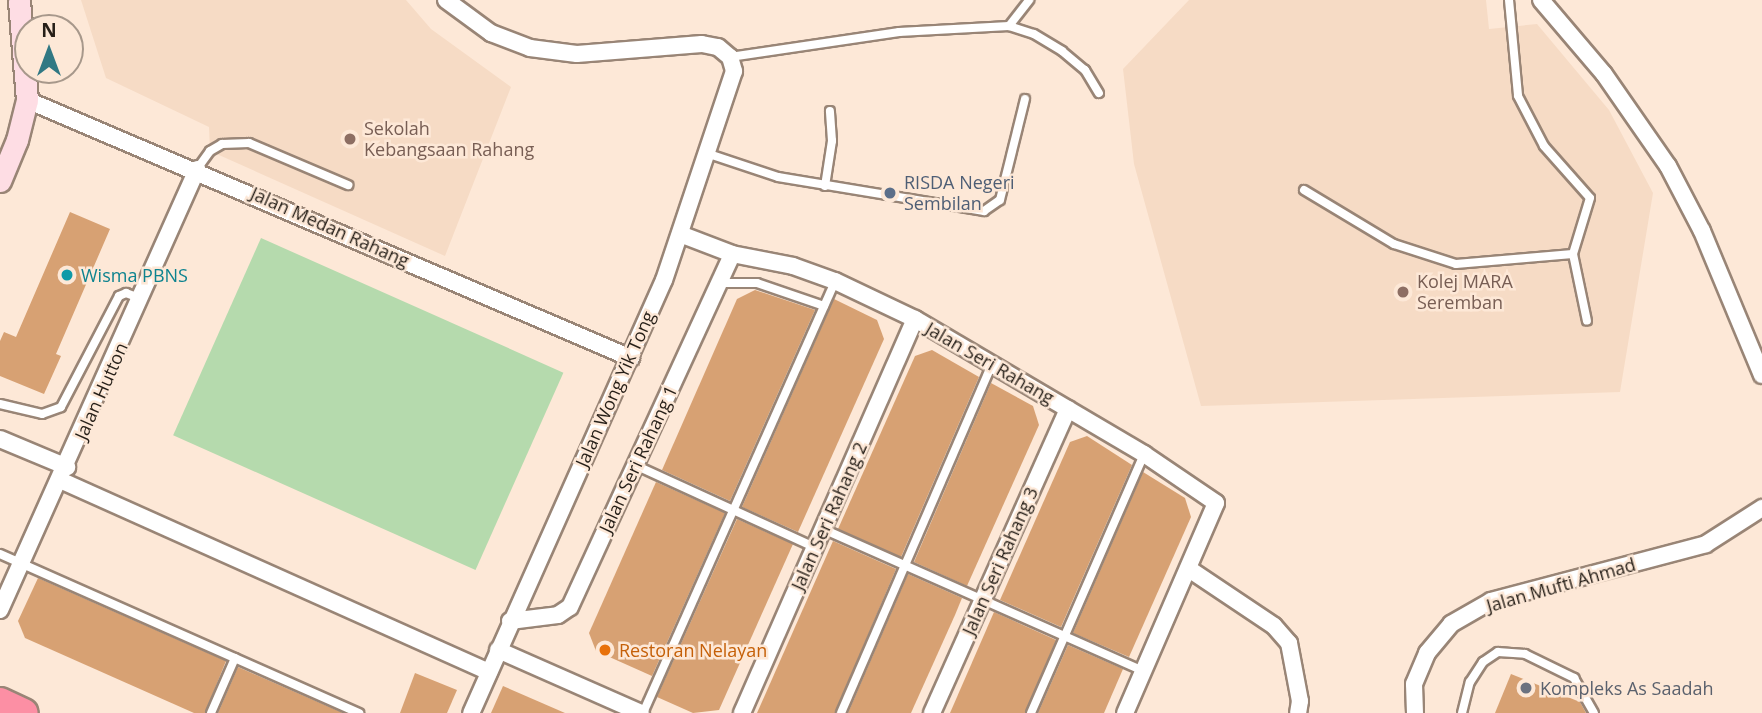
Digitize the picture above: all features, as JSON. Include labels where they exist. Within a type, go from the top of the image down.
[{"type":"highway","points":[[0,702],[24,713]]},
{"type":"street","points":[[0,181],[18,140],[27,100],[19,0]]},
{"type":"street","points":[[446,0],[491,33],[530,48],[577,54],[702,44],[718,47],[730,57]]},
{"type":"street","points":[[1541,0],[1604,74],[1668,166],[1702,231],[1762,375]]},
{"type":"street","name":"Jalan Wong Yik Tong","points":[[471,713],[510,621],[631,358],[680,234],[706,153],[733,85],[730,57]]},
{"type":"street","name":"Jalan Medan Rahang","points":[[27,100],[197,169],[631,358]]},
{"type":"street","name":"Jalan Hutton","points":[[0,610],[64,474],[197,169]]},
{"type":"street","name":"Jalan Seri Rahang","points":[[680,234],[732,254],[793,266],[835,281],[915,319],[1144,454],[1216,503],[1189,569]]},
{"type":"street","name":"Jalan Seri Rahang 1","points":[[510,621],[558,615],[570,607],[732,254]]},
{"type":"street","name":"Jalan Seri Rahang 2","points":[[742,713],[915,319]]},
{"type":"street","name":"Jalan Seri Rahang 3","points":[[932,713],[1068,409]]},
{"type":"street","points":[[0,439],[64,474],[489,672]]},
{"type":"street","name":"Jalan Mufti Ahmad","points":[[1415,713],[1414,684],[1427,653],[1451,624],[1491,601],[1706,544],[1762,508]]},
{"type":"street","points":[[1125,713],[1189,569],[1274,626],[1289,643],[1300,701],[1298,713]]},
{"type":"street","points":[[498,650],[642,713]]},
{"type":"lane","points":[[1009,26],[1029,0]]},
{"type":"lane","points":[[1509,0],[1522,105],[1545,146],[1590,198],[1573,254],[1587,321]]},
{"type":"lane","points":[[730,57],[899,32],[1009,26],[1034,34],[1062,51],[1085,70],[1099,93]]},
{"type":"lane","points":[[706,153],[751,170],[825,186],[984,211],[993,208],[1000,200],[1025,99]]},
{"type":"lane","points":[[825,186],[832,141],[830,111]]},
{"type":"lane","points":[[197,169],[209,151],[222,144],[249,143],[348,185]]},
{"type":"lane","points":[[1304,190],[1394,244],[1456,264],[1573,254]]},
{"type":"lane","points":[[642,713],[835,281]]},
{"type":"lane","points":[[719,283],[757,283],[824,306]]},
{"type":"lane","points":[[0,404],[42,414],[61,407],[119,296],[126,293],[142,299]]},
{"type":"lane","points":[[841,713],[992,364]]},
{"type":"lane","points":[[1031,713],[1144,454]]},
{"type":"lane","points":[[635,465],[816,548]]},
{"type":"lane","points":[[823,529],[1143,671]]},
{"type":"lane","points":[[0,554],[359,713]]},
{"type":"lane","points":[[1462,713],[1470,682],[1483,662],[1498,652],[1525,654],[1574,678],[1594,713]]},
{"type":"lane","points":[[211,713],[235,658]]},
{"type":"shaded area","name":"Sekolah Kebangsaan Rahang","points":[[81,0],[406,0],[431,29],[511,87],[445,256],[210,151],[209,127],[106,78]]},
{"type":"shaded area","name":"Kolej MARA Seremban","points":[[1189,0],[1486,0],[1489,29],[1537,24],[1609,110],[1653,193],[1620,392],[1201,406],[1134,164],[1123,69]]},
{"type":"green space","points":[[261,238],[563,373],[476,570],[173,435]]},
{"type":"building","name":"Wisma PBNS","points":[[70,212],[110,229],[56,354],[61,356],[44,394],[0,376],[0,341],[4,332],[16,337]]},
{"type":"building","points":[[755,290],[815,310],[730,501],[662,470],[737,299]]},
{"type":"building","points":[[834,299],[877,320],[884,339],[798,532],[742,507]]},
{"type":"building","points":[[932,350],[979,377],[901,557],[838,529],[915,356]]},
{"type":"building","points":[[991,383],[1033,406],[1039,425],[967,586],[914,562]]},
{"type":"building","points":[[1087,436],[1132,465],[1061,627],[1000,600],[1070,442]]},
{"type":"building","points":[[1143,472],[1185,498],[1191,517],[1129,657],[1073,633]]},
{"type":"building","points":[[656,482],[725,513],[652,676],[596,651],[589,633]]},
{"type":"building","points":[[737,519],[793,544],[719,710],[693,713],[657,697]]},
{"type":"building","points":[[833,541],[896,569],[835,713],[757,713]]},
{"type":"building","points":[[908,574],[962,598],[955,615],[911,713],[848,713]]},
{"type":"building","points":[[38,578],[226,661],[205,713],[194,713],[25,638],[18,621]]},
{"type":"building","points":[[994,612],[1056,640],[1025,713],[950,713]]},
{"type":"building","points":[[1068,645],[1123,669],[1104,713],[1038,713]]},
{"type":"building","points":[[238,667],[343,713],[218,713]]},
{"type":"building","points":[[415,673],[457,690],[447,713],[400,713]]},
{"type":"building","name":"Kompleks As Saadah","points":[[1511,674],[1580,702],[1586,713],[1495,713]]},
{"type":"building","points":[[503,686],[565,713],[491,713]]},
{"type":"place","name":"Sekolah Kebangsaan Rahang","points":[[350,139]]},
{"type":"place","name":"RISDA Negeri Sembilan","points":[[890,193]]},
{"type":"place","name":"Wisma PBNS","points":[[67,275]]},
{"type":"place","name":"Kolej MARA Seremban","points":[[1403,292]]},
{"type":"place","name":"Restoran Nelayan","points":[[605,650]]},
{"type":"place","name":"Kompleks As Saadah","points":[[1526,688]]}]
